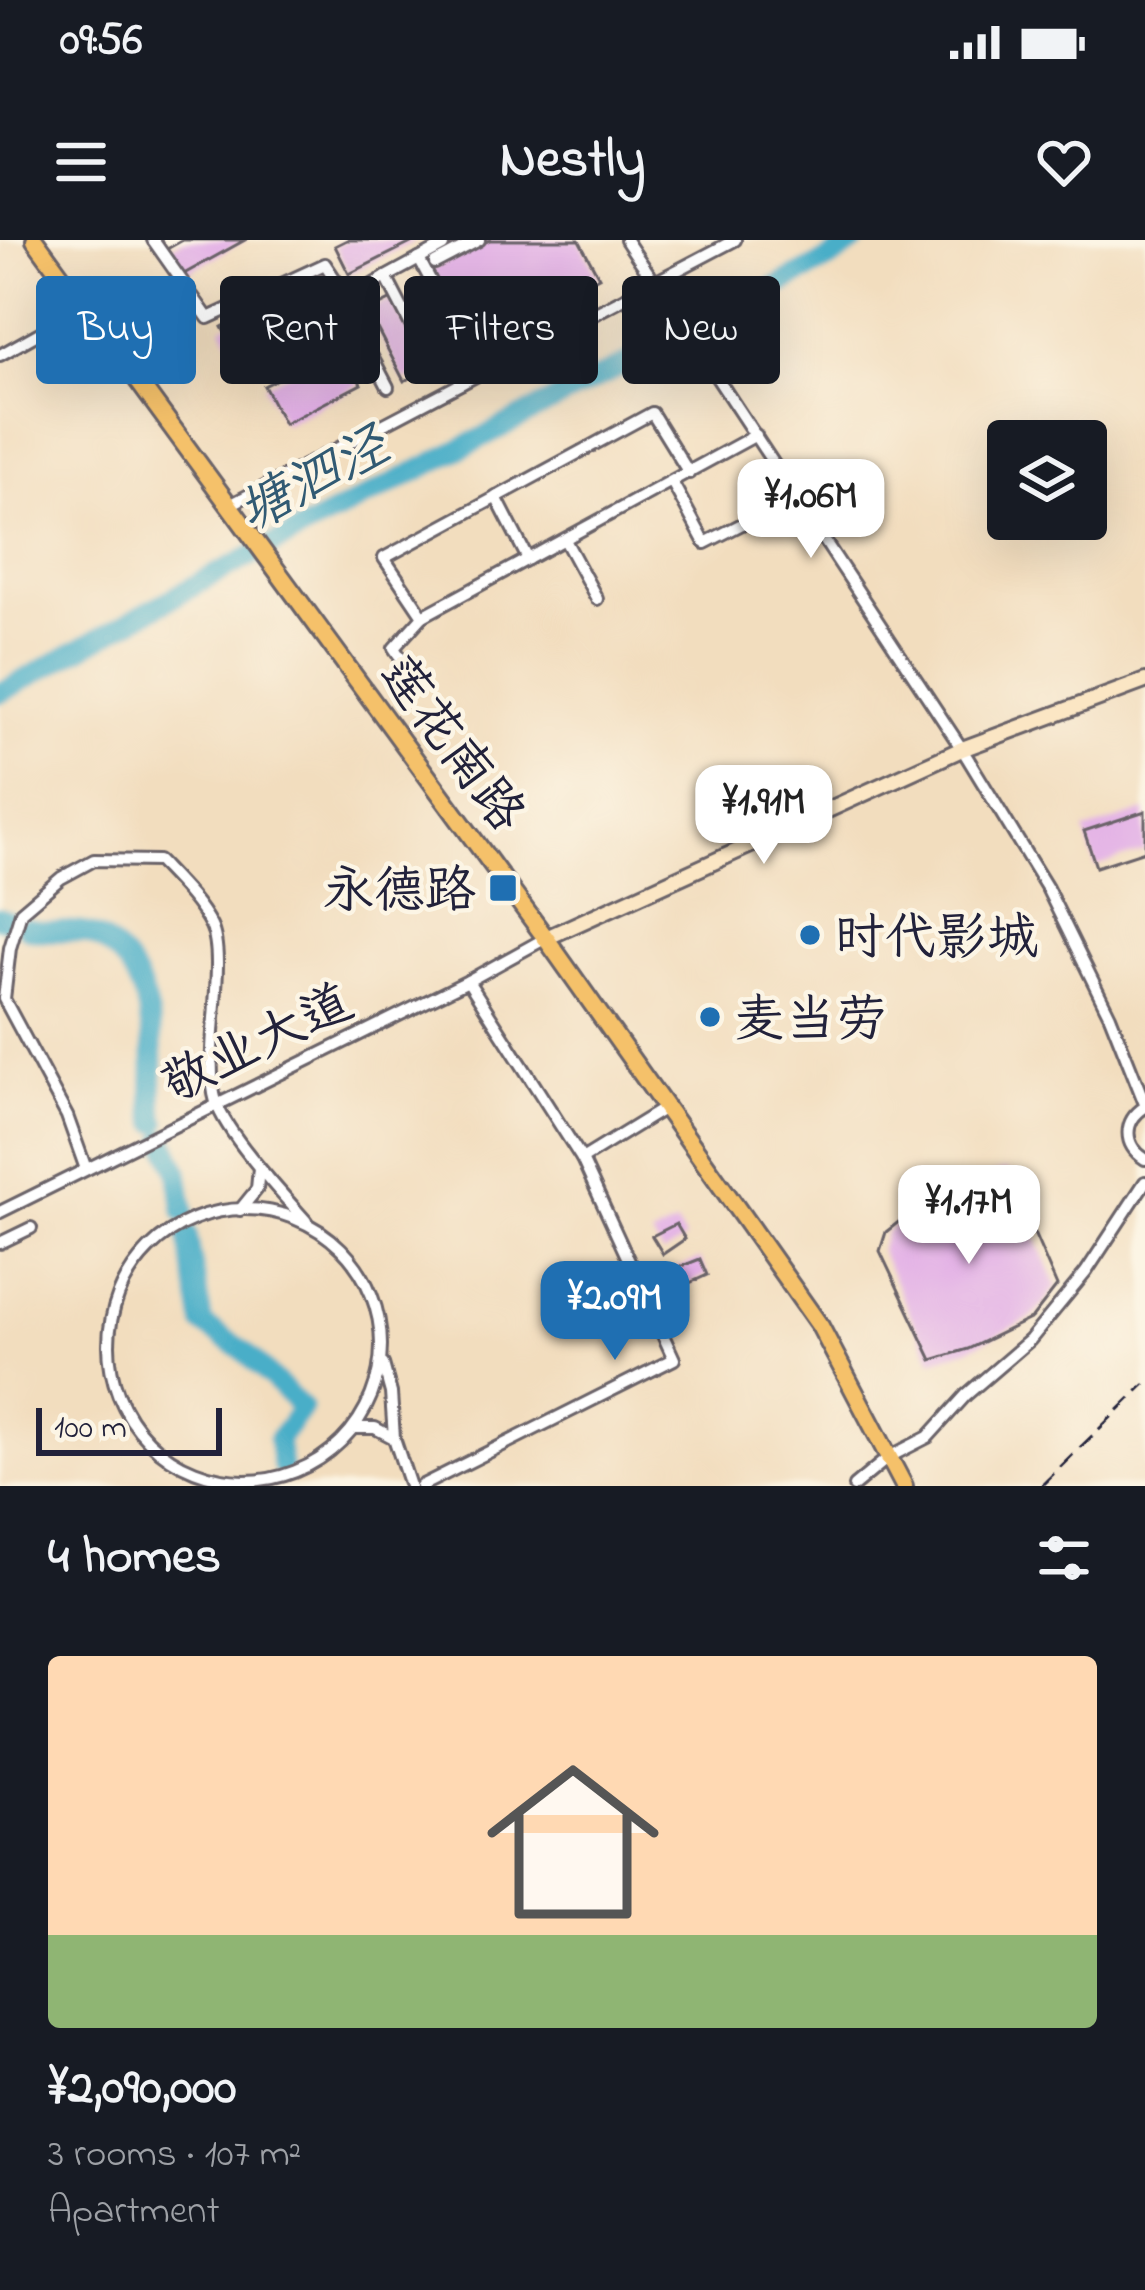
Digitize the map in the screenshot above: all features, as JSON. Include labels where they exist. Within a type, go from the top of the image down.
[{"type":"main road","name":"莲花南路","points":[[35,240],[61,276]]},
{"type":"main road","name":"莲花南路","points":[[139,384],[545,938],[820,1326],[904,1486]]},
{"type":"street","points":[[153,240],[208,317],[220,312]]},
{"type":"street","points":[[380,281],[443,245],[444,240]]},
{"type":"street","points":[[435,263],[479,240]]},
{"type":"street","points":[[626,240],[649,276]]},
{"type":"street","points":[[669,276],[735,240]]},
{"type":"street","points":[[419,259],[428,276]]},
{"type":"street","points":[[299,276],[325,264],[332,276]]},
{"type":"street","points":[[386,277],[404,312]]},
{"type":"street","points":[[0,355],[36,335]]},
{"type":"street","points":[[380,371],[388,387]]},
{"type":"street","points":[[227,506],[459,384]]},
{"type":"street","points":[[722,384],[962,748],[1047,888],[1110,1016],[1145,1106],[1132,1118],[1127,1135],[1134,1151],[1145,1159]]},
{"type":"street","points":[[423,616],[384,558],[652,413],[689,473]]},
{"type":"street","points":[[411,673],[394,648],[423,616],[756,435]]},
{"type":"street","points":[[672,482],[705,543],[783,502]]},
{"type":"street","points":[[496,497],[529,560]]},
{"type":"street","points":[[565,540],[597,599]]},
{"type":"street","points":[[545,938],[962,748],[1145,681]]},
{"type":"street","points":[[86,1169],[67,1116],[4,998],[10,948],[21,912],[61,878],[94,860],[158,861],[214,931],[211,1049],[216,1103],[259,1168],[308,1224],[346,1252],[372,1292],[382,1338],[377,1385],[355,1428],[320,1460],[276,1479],[229,1481],[183,1467],[148,1442],[123,1408],[110,1367],[110,1324],[123,1283],[148,1249],[183,1224],[224,1210],[267,1210],[308,1224]]},
{"type":"street","name":"敬业大道","points":[[0,1212],[468,981],[545,938]]},
{"type":"street","points":[[421,1486],[674,1359],[582,1159],[468,981]]},
{"type":"street","points":[[582,1159],[665,1108]]},
{"type":"street","points":[[240,1210],[257,1189],[259,1168]]},
{"type":"street","points":[[854,1486],[890,1457],[928,1436],[966,1395],[1030,1340],[1086,1272],[1145,1182]]},
{"type":"street","points":[[0,1243],[31,1228]]},
{"type":"street","points":[[380,1355],[392,1393],[394,1438],[410,1486]]},
{"type":"street","points":[[355,1428],[375,1428],[394,1438]]},
{"type":"building","points":[[183,240],[245,240],[182,275],[167,249]]},
{"type":"building","points":[[347,240],[417,240],[349,274],[335,246]]},
{"type":"building","points":[[490,240],[579,240],[599,277],[433,276],[430,270]]},
{"type":"building","points":[[392,299],[404,322],[404,381],[380,334],[380,305]]},
{"type":"building","points":[[268,384],[361,384],[284,424],[264,386]]},
{"type":"building","points":[[1145,811],[1145,851],[1096,867],[1084,831]]},
{"type":"building","points":[[1006,1169],[1057,1286],[1032,1318],[968,1349],[932,1360],[880,1251],[886,1232],[901,1220]]},
{"type":"building","points":[[676,1224],[685,1239],[663,1254],[652,1236]]},
{"type":"building","points":[[700,1259],[707,1275],[672,1291],[664,1273]]},
{"type":"waterway","name":"塘泗泾","points":[[0,693],[212,576],[830,259],[857,240]]},
{"type":"waterway","points":[[0,918],[8,921]]},
{"type":"waterway","points":[[27,928],[92,935],[123,958],[147,1008],[157,1122]]},
{"type":"waterway","points":[[165,1141],[178,1171],[184,1212]]},
{"type":"waterway","points":[[187,1233],[203,1324],[245,1352],[302,1408],[278,1440],[282,1466]]},
{"type":"railway","points":[[1041,1486],[1145,1384]]},
{"type":"place","name":"永德路","points":[[503,888]]},
{"type":"place","name":"时代影城","points":[[810,935]]},
{"type":"place","name":"麦当劳","points":[[710,1017]]}]
